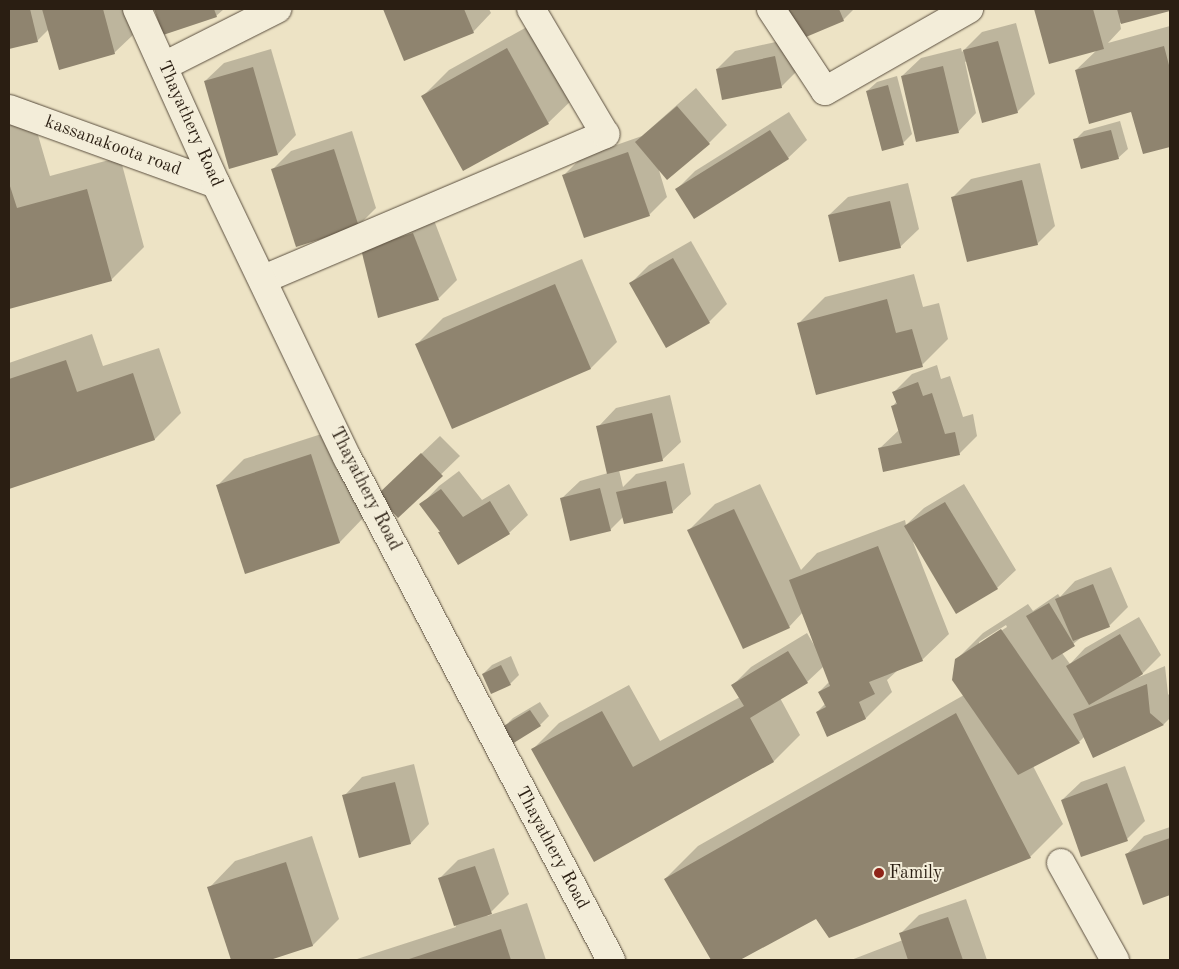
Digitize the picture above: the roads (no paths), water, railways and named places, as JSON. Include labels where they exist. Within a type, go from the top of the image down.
[{"type":"street","name":"Thayathery Road","points":[[137,9],[216,184],[264,279],[348,459],[611,960]]},
{"type":"street","points":[[164,66],[277,9]]},
{"type":"street","points":[[264,279],[605,134],[531,9]]},
{"type":"street","points":[[770,9],[824,91],[969,9]]},
{"type":"street","name":"kassanakoota road","points":[[9,109],[216,184]]},
{"type":"street","points":[[1061,863],[1115,960]]},
{"type":"place","name":"Family","points":[[879,873]]}]
